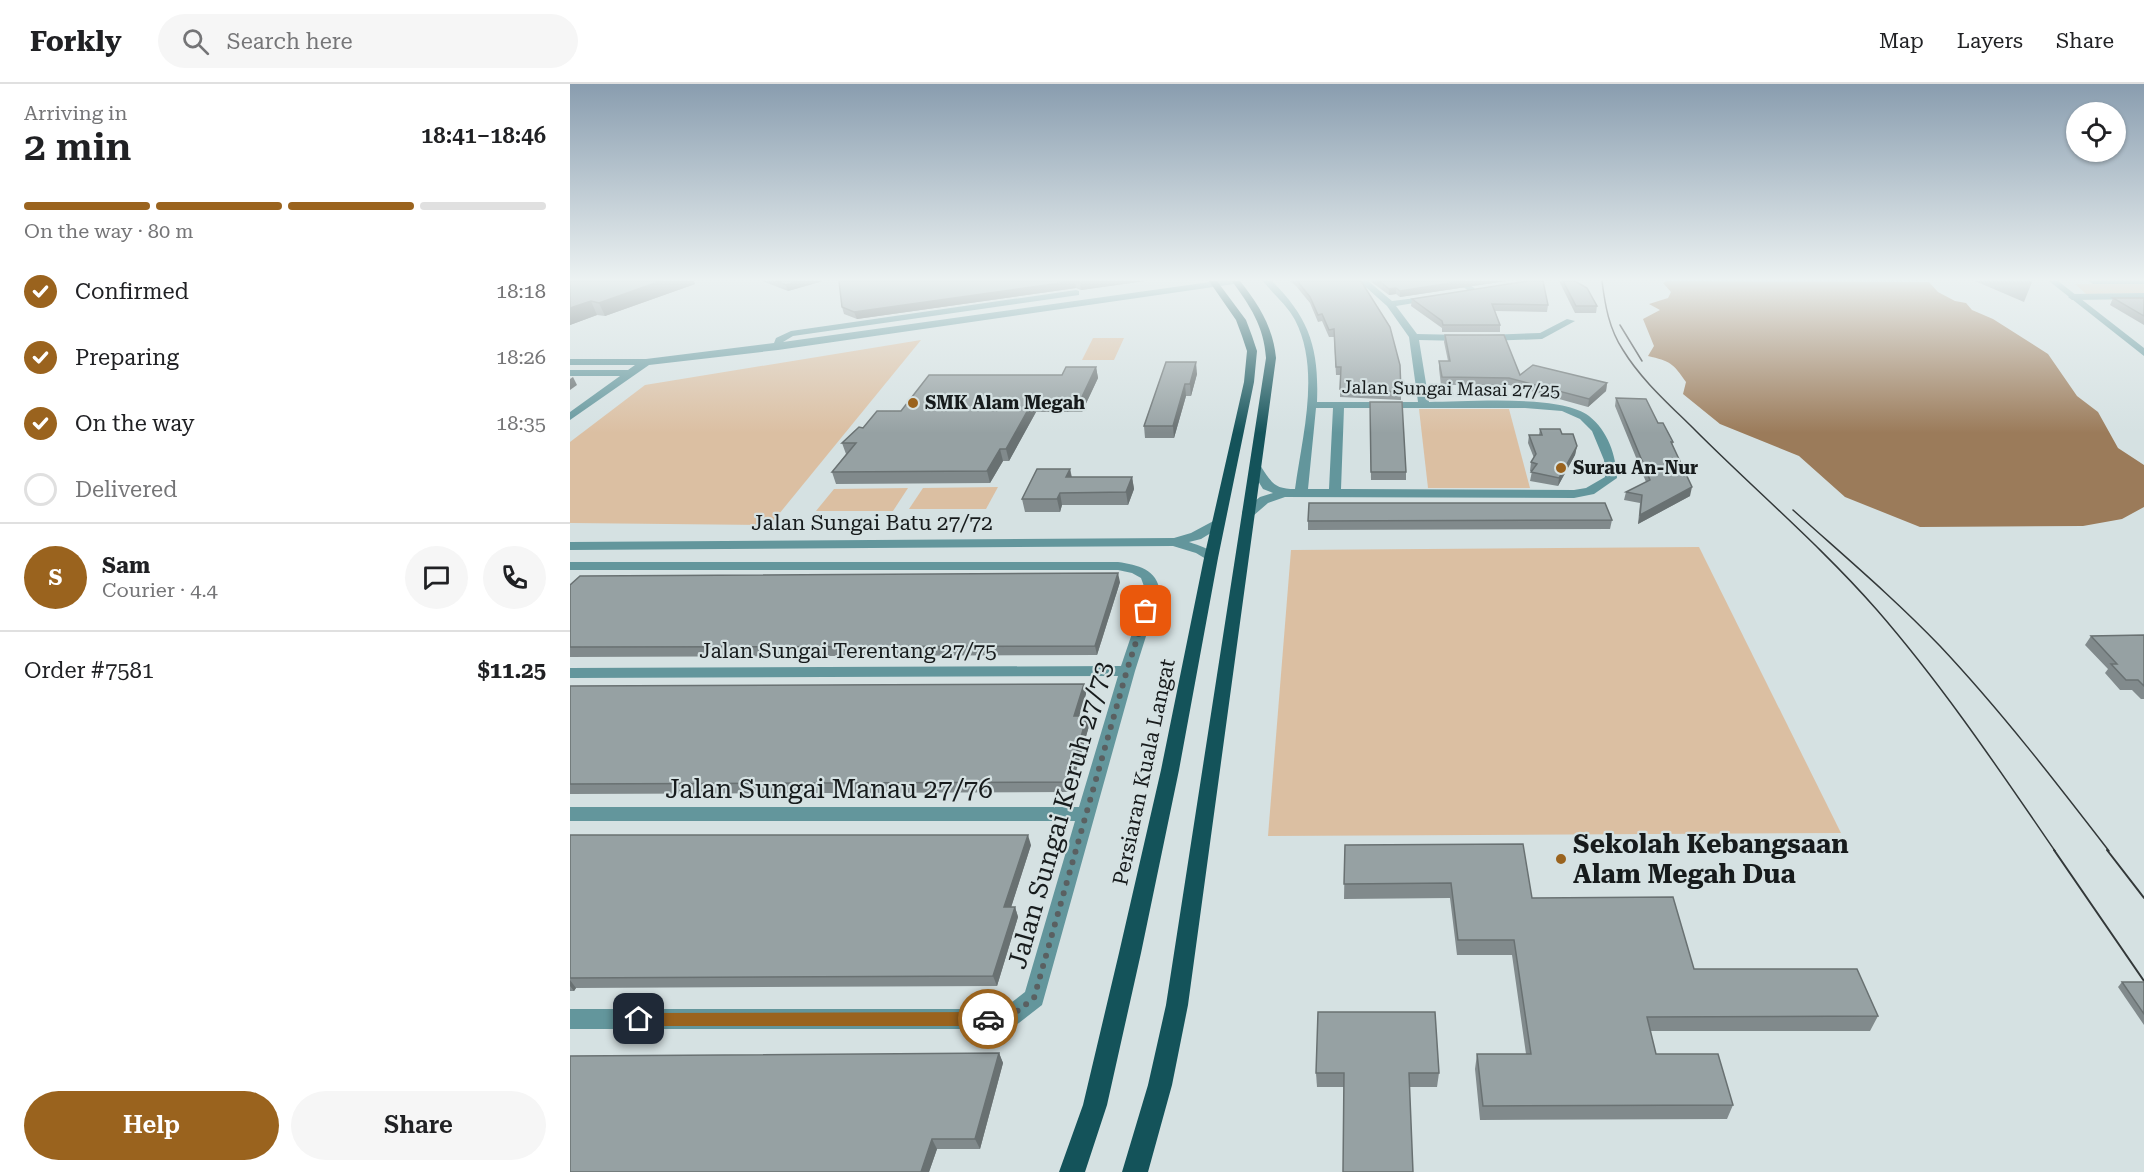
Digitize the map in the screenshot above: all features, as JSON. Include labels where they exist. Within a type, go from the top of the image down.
[{"type":"main road","name":"Persiaran Kuala Langat","points":[[1072,1172],[1098,1095],[1170,770],[1211,558],[1249,382],[1252,351],[1245,332]]},
{"type":"main road","points":[[1135,1172],[1160,1085],[1177,1005],[1271,358],[1271,340],[1268,332]]},
{"type":"street","points":[[778,347],[779,340],[791,334],[807,332]]},
{"type":"street","points":[[570,362],[646,362],[698,357],[880,332]]},
{"type":"street","points":[[1301,493],[1311,405],[1310,350],[1304,332]]},
{"type":"street","points":[[1409,332],[1413,337],[1424,405]]},
{"type":"street","points":[[1413,337],[1534,337],[1550,332]]},
{"type":"street","points":[[2117,332],[2144,353]]},
{"type":"street","points":[[621,380],[649,368],[698,357]]},
{"type":"street","points":[[570,417],[646,362]]},
{"type":"street","points":[[570,373],[631,373]]},
{"type":"street","name":"Jalan Sungai Masai 27/25","points":[[1248,513],[1264,500],[1284,493],[1574,494],[1590,491],[1611,478],[1610,460],[1596,430],[1576,412],[1546,406],[1311,405]]},
{"type":"street","points":[[1335,493],[1339,405]]},
{"type":"street","points":[[1256,468],[1267,486],[1284,493]]},
{"type":"street","points":[[1174,542],[1196,537],[1219,522]]},
{"type":"street","points":[[1174,542],[1201,550],[1211,558]]},
{"type":"street","name":"Jalan Sungai Batu 27/72","points":[[570,546],[1174,542]]},
{"type":"street","points":[[570,566],[593,546]]},
{"type":"street","name":"Jalan Sungai Keruh 27/73","points":[[570,566],[1118,567],[1136,569],[1147,575],[1153,582],[1153,592],[1127,670],[1034,998],[1007,1019],[570,1019]]},
{"type":"street","name":"Jalan Sungai Terentang 27/75","points":[[570,673],[1127,670]]},
{"type":"street","name":"Jalan Sungai Manau 27/76","points":[[570,814],[1087,814]]},
{"type":"shaded area","points":[[1648,332],[2013,332],[2048,354],[2077,396],[2098,412],[2118,448],[2144,465],[2144,507],[2122,519],[2083,526],[1920,527],[1845,497],[1799,456],[1720,424],[1683,394],[1686,382],[1674,367],[1666,361],[1648,356],[1654,346]]},
{"type":"shaded area","points":[[1093,338],[1124,338],[1114,360],[1082,360]]},
{"type":"shaded area","points":[[921,340],[770,525],[570,523],[570,442],[645,385]]},
{"type":"shaded area","points":[[1419,409],[1509,409],[1530,488],[1428,488]]},
{"type":"shaded area","points":[[998,487],[986,509],[909,509],[923,488]]},
{"type":"shaded area","points":[[908,488],[893,511],[816,511],[834,489]]},
{"type":"shaded area","points":[[1699,547],[1841,833],[1268,836],[1291,550]]},
{"type":"building","points":[[1334,332],[1391,332],[1400,365],[1401,392],[1340,389],[1341,367],[1336,367]]},
{"type":"building","points":[[1445,335],[1504,335],[1520,375],[1533,365],[1607,383],[1589,399],[1509,378],[1442,377],[1439,361],[1450,361]]},
{"type":"building","points":[[1166,362],[1196,362],[1190,384],[1185,384],[1173,426],[1144,426]]},
{"type":"building","points":[[1066,367],[1096,367],[1080,401],[1033,401],[1006,449],[1000,449],[987,471],[832,472],[856,443],[842,443],[859,427],[863,428],[877,411],[901,411],[929,375],[1062,375]]},
{"type":"building","points":[[1616,398],[1646,399],[1658,423],[1663,423],[1673,442],[1671,442],[1692,487],[1640,515],[1642,495],[1626,492],[1650,480]]},
{"type":"building","points":[[1370,402],[1402,402],[1406,472],[1371,472]]},
{"type":"building","points":[[1540,429],[1560,429],[1562,434],[1573,434],[1577,446],[1559,478],[1531,472],[1537,464],[1531,462],[1536,454],[1529,435],[1542,435]]},
{"type":"building","points":[[1037,469],[1070,469],[1066,477],[1132,477],[1126,492],[1060,493],[1057,499],[1022,499]]},
{"type":"building","points":[[1309,503],[1605,503],[1612,520],[1308,521]]},
{"type":"building","points":[[1118,573],[1095,646],[570,647],[570,585],[580,576]]},
{"type":"building","points":[[2144,635],[2144,686],[2138,680],[2126,680],[2111,664],[2117,664],[2091,636]]},
{"type":"building","points":[[1084,684],[1074,716],[1087,716],[1068,782],[570,784],[570,686]]},
{"type":"building","points":[[570,835],[1028,835],[1004,907],[1015,907],[993,976],[570,978]]},
{"type":"building","points":[[1523,844],[1532,898],[1673,897],[1694,969],[1857,969],[1878,1016],[1647,1017],[1656,1054],[1718,1054],[1733,1105],[1483,1106],[1477,1054],[1531,1054],[1514,940],[1458,940],[1451,883],[1344,884],[1345,845]]},
{"type":"building","points":[[2122,982],[2144,982],[2144,1014]]},
{"type":"building","points":[[1318,1012],[1435,1012],[1439,1073],[1409,1073],[1413,1172],[1343,1172],[1344,1073],[1316,1073]]},
{"type":"building","points":[[999,1053],[975,1139],[932,1139],[921,1172],[570,1172],[570,1056]]},
{"type":"tram line","points":[[1613,332],[1639,372],[1666,402],[1834,563],[1877,610],[1947,698],[2055,851]]},
{"type":"tram line","points":[[1624,332],[1642,361]]},
{"type":"tram line","points":[[1793,510],[1940,646],[2006,721],[2109,851]]},
{"type":"tram line","points":[[2054,850],[2144,981]]},
{"type":"tram line","points":[[2107,850],[2144,898]]},
{"type":"way so far","points":[[988,1019],[1007,1019],[1034,998],[1127,670],[1146,611]]},
{"type":"place","name":"SMK Alam Megah","points":[[913,403]]},
{"type":"place","name":"Surau An-Nur","points":[[1561,468]]},
{"type":"place","name":"Sekolah Kebangsaan Alam Megah Dua","points":[[1561,859]]},
{"type":"route","points":[[639,1019],[988,1019]]}]
